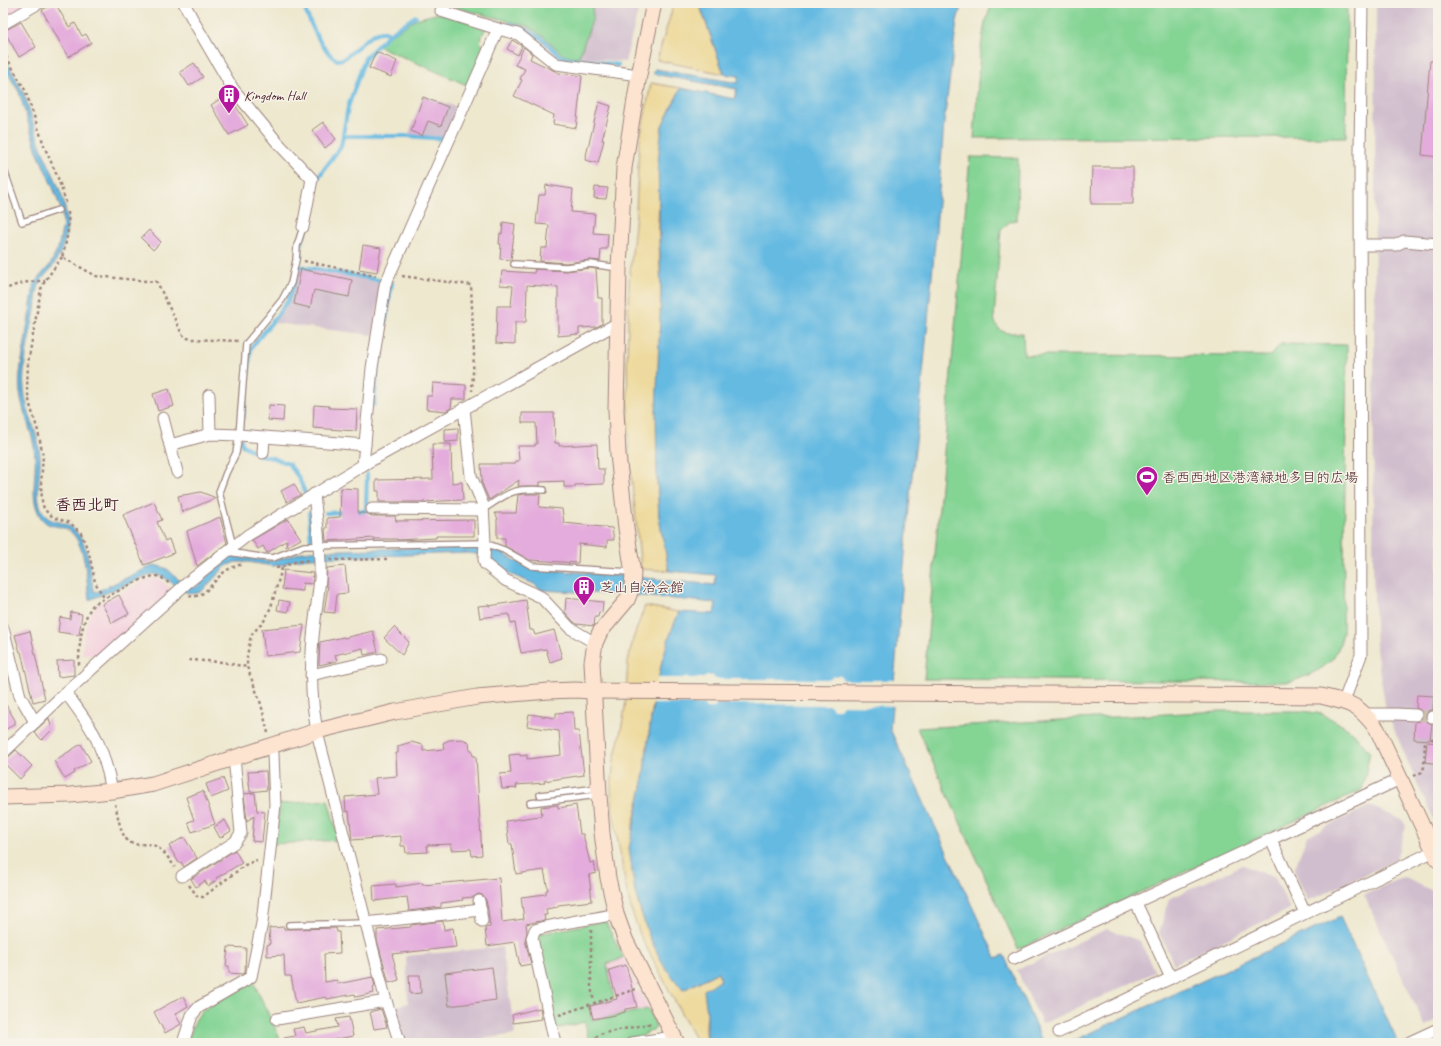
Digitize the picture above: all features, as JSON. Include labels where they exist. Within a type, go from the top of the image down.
[{"type":"street","points":[[3,24],[39,3]]},
{"type":"street","points":[[184,3],[233,89],[277,142],[312,179],[303,227]]},
{"type":"street","points":[[445,3],[440,11],[518,34],[556,64],[639,75]]},
{"type":"street","points":[[632,1043],[676,1040],[625,939],[616,914],[608,878],[602,833],[592,691],[592,662],[595,643],[600,632],[627,600],[632,587],[633,572],[626,528],[618,454],[616,410],[619,268],[624,168],[639,75],[654,3]]},
{"type":"street","points":[[1344,701],[1361,655],[1360,152],[1362,3]]},
{"type":"street","points":[[363,465],[372,368],[385,285],[498,29]]},
{"type":"street","points":[[1361,245],[1396,245],[1404,241],[1438,244]]},
{"type":"street","points":[[3,753],[66,693],[187,583],[248,535],[363,465],[618,322]]},
{"type":"street","points":[[209,395],[210,434]]},
{"type":"street","points":[[468,406],[471,476],[483,505],[485,564],[505,580],[541,597],[570,628],[595,643]]},
{"type":"street","points":[[163,418],[178,472]]},
{"type":"street","points":[[170,445],[210,434],[365,445]]},
{"type":"street","points":[[264,437],[264,453]]},
{"type":"street","points":[[314,494],[320,545],[320,580],[313,637],[311,675],[314,716],[365,922],[386,1001],[400,1043]]},
{"type":"street","points":[[372,509],[483,510]]},
{"type":"street","points":[[3,628],[20,696],[35,722]]},
{"type":"street","points":[[311,675],[381,659]]},
{"type":"street","points":[[3,797],[63,796],[112,791],[153,784],[317,731],[395,712],[477,697],[549,691],[632,690],[919,694],[1321,696],[1344,701],[1366,714],[1377,729],[1406,778],[1436,856],[1305,913],[1059,1032]]},
{"type":"street","points":[[66,693],[82,715],[97,740],[109,775],[112,791]]},
{"type":"street","points":[[1366,714],[1416,716]]},
{"type":"street","points":[[183,1043],[192,1015],[199,1007],[251,977],[262,923],[275,805],[273,754],[271,745]]},
{"type":"street","points":[[182,876],[235,842],[242,833],[234,757]]},
{"type":"street","points":[[1014,959],[1406,778]]},
{"type":"street","points":[[1271,840],[1305,913]]},
{"type":"street","points":[[1136,903],[1171,978]]},
{"type":"street","points":[[365,922],[481,911]]},
{"type":"street","points":[[555,1043],[532,938],[536,930],[616,914]]},
{"type":"street","points":[[277,1019],[386,1001]]},
{"type":"street","points":[[1410,1042],[1438,1029]]},
{"type":"lane","points":[[3,167],[22,222],[58,210]]},
{"type":"lane","points":[[303,227],[297,246],[296,260],[291,283],[282,300],[246,344],[239,435],[236,454],[226,473],[219,492],[229,549],[260,557],[273,558],[304,546],[485,543],[504,550],[532,566],[633,572]]},
{"type":"lane","points":[[514,264],[566,267],[590,264],[619,268]]},
{"type":"lane","points":[[483,510],[504,495],[516,490],[544,490]]},
{"type":"lane","points":[[540,795],[599,792]]},
{"type":"lane","points":[[530,804],[599,792]]},
{"type":"lane","points":[[289,925],[365,922]]},
{"type":"path","points":[[3,51],[25,90],[45,148],[58,178],[66,203],[69,225],[68,239],[62,256],[41,289],[29,356],[27,389],[43,456],[42,501],[44,509],[48,513],[53,517],[70,523],[81,533],[89,553],[95,582],[104,598]]},
{"type":"path","points":[[62,256],[96,276],[157,282],[182,334],[186,338],[240,341],[246,344]]},
{"type":"path","points":[[296,260],[389,276],[470,286],[474,354],[468,406]]},
{"type":"path","points":[[3,291],[14,285],[33,281],[45,281]]},
{"type":"path","points":[[270,568],[295,562],[320,560],[390,559]]},
{"type":"path","points":[[78,682],[79,652],[82,634],[87,612],[93,605],[145,578],[153,576],[158,576],[164,579],[186,595],[198,596],[230,568],[242,564],[249,564]]},
{"type":"path","points":[[271,745],[261,704],[247,667],[247,656],[251,635],[264,621],[271,608],[282,566]]},
{"type":"path","points":[[188,660],[222,662],[247,667]]},
{"type":"path","points":[[1430,739],[1438,740]]},
{"type":"path","points":[[1406,778],[1422,772],[1424,767],[1425,740]]},
{"type":"path","points":[[112,791],[121,830],[127,840],[131,843],[152,845],[164,852],[198,896],[203,897],[245,865],[269,857]]},
{"type":"path","points":[[591,920],[591,987],[594,1002]]},
{"type":"path","points":[[550,1019],[594,1002],[640,988]]},
{"type":"path","points":[[586,1043],[593,1041],[599,1034],[658,1022]]},
{"type":"shaded area","points":[[3,3],[31,3],[3,19]]},
{"type":"shaded area","points":[[592,3],[640,3],[625,62],[579,57],[593,18]]},
{"type":"shaded area","points":[[1376,3],[1438,3],[1438,828],[1415,779],[1386,710],[1376,649],[1373,567]]},
{"type":"shaded area","points":[[423,96],[460,108],[444,138],[408,136]]},
{"type":"shaded area","points":[[300,268],[382,283],[373,335],[274,323],[288,303],[297,282]]},
{"type":"shaded area","points":[[153,578],[158,578],[173,591],[103,656],[82,654],[84,634],[89,616],[98,604]]},
{"type":"shaded area","points":[[1370,806],[1402,820],[1406,826],[1396,860],[1308,901],[1294,870],[1307,836]]},
{"type":"shaded area","points":[[1243,865],[1275,878],[1290,909],[1174,964],[1159,933],[1169,899]]},
{"type":"shaded area","points":[[1403,877],[1437,893],[1438,895],[1438,1019],[1425,1026],[1364,895]]},
{"type":"shaded area","points":[[1107,929],[1140,941],[1155,972],[1042,1024],[1017,970]]},
{"type":"shaded area","points":[[502,947],[515,1034],[458,1043],[404,1043],[391,1008],[408,1003],[406,956]]},
{"type":"shaded area","points":[[624,958],[638,987],[613,994],[607,964]]},
{"type":"shaded area","points":[[640,990],[649,1009],[592,1020],[589,1006]]},
{"type":"green space","points":[[452,3],[592,3],[593,18],[579,57],[563,55],[544,37],[527,26],[450,6]]},
{"type":"green space","points":[[992,3],[1347,3],[1346,137],[974,138],[980,53],[985,23]]},
{"type":"green space","points":[[439,13],[486,27],[480,41],[486,48],[469,86],[378,46],[386,38],[416,19]]},
{"type":"green space","points":[[970,157],[1018,158],[1017,220],[1011,221],[1001,229],[994,318],[998,328],[1004,332],[1023,333],[1024,355],[1270,356],[1281,344],[1347,345],[1343,633],[1339,647],[1329,662],[1323,667],[1311,674],[1291,682],[924,679]]},
{"type":"green space","points":[[1220,711],[1303,711],[1322,714],[1337,722],[1353,732],[1370,753],[1362,790],[1018,949],[917,728]]},
{"type":"green space","points":[[328,800],[339,840],[273,844],[280,804]]},
{"type":"green space","points":[[605,921],[624,958],[607,964],[614,998],[589,1006],[592,1020],[649,1009],[656,1028],[642,1036],[604,1043],[589,1043],[585,1022],[555,1029],[534,940],[538,934]]},
{"type":"green space","points":[[253,981],[282,1043],[187,1043],[196,1019],[203,1010]]},
{"type":"sand","points":[[674,3],[699,3],[724,74],[657,60]]},
{"type":"sand","points":[[651,83],[681,88],[662,126],[658,223],[661,293],[657,478],[659,517],[669,571],[641,569],[629,454],[627,363],[629,283],[636,214],[639,144]]},
{"type":"sand","points":[[645,606],[679,612],[662,661],[652,711],[642,787],[633,824],[632,870],[635,892],[641,913],[683,990],[718,972],[721,980],[708,1011],[706,1035],[708,1043],[697,1043],[641,937],[627,893],[613,812],[611,788],[614,760],[625,708],[628,662],[633,639]]},
{"type":"water","points":[[699,3],[962,3],[957,21],[944,122],[935,243],[920,407],[911,484],[890,729],[996,958],[1004,955],[1043,1043],[708,1043],[704,990],[721,980],[718,972],[683,990],[664,966],[648,934],[635,892],[629,848],[642,787],[652,711],[662,661],[671,632],[679,612],[714,614],[716,603],[644,596],[541,590],[534,584],[510,574],[480,555],[470,553],[308,558],[273,566],[249,562],[235,562],[226,566],[202,591],[195,593],[189,593],[165,578],[152,574],[89,600],[86,573],[79,543],[74,535],[68,530],[48,524],[41,518],[38,512],[34,498],[35,462],[33,439],[21,399],[20,375],[34,286],[36,281],[50,265],[58,249],[63,225],[62,212],[37,151],[19,92],[3,65],[3,55],[23,92],[39,143],[61,193],[67,227],[62,249],[53,266],[41,281],[38,289],[24,371],[23,381],[25,399],[39,448],[39,501],[46,517],[67,525],[80,537],[87,554],[93,590],[96,592],[154,565],[167,569],[184,584],[193,588],[198,586],[225,560],[232,556],[268,561],[311,551],[479,546],[502,553],[525,566],[534,569],[715,585],[716,575],[669,571],[659,517],[657,478],[656,413],[661,293],[658,162],[662,126],[681,88],[734,99],[737,89],[654,74],[654,70],[738,83],[739,76],[724,74]]},
{"type":"water","points":[[1340,917],[1398,1043],[1069,1043]]},
{"type":"pier","points":[[706,675],[713,676],[715,679],[830,679],[833,676],[841,676],[843,680],[896,680],[894,706],[843,705],[840,709],[833,709],[830,705],[717,704],[713,708],[706,708],[703,704],[652,704],[657,678],[704,678]]},
{"type":"building","points":[[55,3],[69,27],[75,23],[82,36],[86,34],[91,43],[68,57],[42,10]]},
{"type":"building","points":[[21,22],[36,47],[19,57],[4,31]]},
{"type":"building","points":[[512,40],[522,46],[518,55],[507,49]]},
{"type":"building","points":[[524,47],[532,54],[530,59],[559,73],[582,76],[576,128],[553,124],[554,115],[514,96],[522,80],[520,79],[525,69],[515,65]]},
{"type":"building","points":[[376,52],[397,61],[391,77],[369,68]]},
{"type":"building","points":[[1430,61],[1438,61],[1438,157],[1422,155]]},
{"type":"building","points":[[194,63],[203,77],[189,86],[180,72]]},
{"type":"building","name":"Kingdom Hall","points":[[228,94],[248,125],[229,135],[211,105]]},
{"type":"building","points":[[423,97],[448,107],[441,126],[428,121],[422,136],[411,131]]},
{"type":"building","points":[[599,102],[611,106],[602,140],[604,140],[598,163],[585,160]]},
{"type":"building","points":[[323,122],[336,139],[325,148],[312,130]]},
{"type":"building","points":[[1092,167],[1133,167],[1133,204],[1091,204]]},
{"type":"building","points":[[546,185],[573,189],[571,212],[595,214],[593,233],[608,234],[607,249],[601,249],[600,261],[590,260],[566,263],[540,261],[541,248],[547,248],[549,225],[536,224],[539,195],[545,195]]},
{"type":"building","points":[[595,187],[608,188],[606,199],[594,198]]},
{"type":"building","points":[[503,222],[515,224],[511,260],[500,259],[501,244],[499,244]]},
{"type":"building","points":[[149,230],[161,242],[153,250],[141,238]]},
{"type":"building","points":[[363,245],[381,248],[377,272],[359,269]]},
{"type":"building","points":[[590,268],[596,269],[598,298],[602,298],[602,324],[596,327],[579,328],[579,334],[558,336],[558,287],[527,285],[526,322],[515,322],[515,344],[496,343],[497,306],[511,306],[513,286],[500,285],[502,271],[534,273],[535,269],[566,271]]},
{"type":"building","points":[[301,269],[352,280],[349,297],[314,290],[310,308],[294,304]]},
{"type":"building","points":[[433,383],[466,385],[466,399],[452,399],[451,408],[446,411],[426,409],[427,396],[432,396]]},
{"type":"building","points":[[169,389],[174,406],[158,411],[153,394]]},
{"type":"building","points":[[269,405],[284,406],[283,421],[268,420]]},
{"type":"building","points":[[314,405],[329,406],[329,408],[357,409],[356,431],[313,428]]},
{"type":"building","points":[[522,413],[554,413],[555,443],[559,443],[559,446],[597,444],[598,469],[604,469],[604,484],[564,487],[564,481],[540,482],[540,486],[518,486],[519,480],[489,500],[481,481],[481,464],[515,464],[515,461],[519,461],[518,446],[535,446],[535,444],[537,444],[536,423],[522,423]]},
{"type":"building","points":[[458,428],[458,441],[445,442],[445,429]]},
{"type":"building","points":[[432,444],[451,444],[452,483],[462,482],[463,500],[379,502],[379,491],[376,491],[376,480],[433,479]]},
{"type":"building","points":[[294,484],[300,495],[287,502],[281,491]]},
{"type":"building","points":[[341,488],[358,489],[358,513],[366,513],[372,516],[395,516],[396,521],[474,520],[474,536],[436,536],[436,538],[397,540],[374,538],[326,541],[325,529],[327,528],[327,518],[340,517]]},
{"type":"building","points":[[201,492],[216,498],[182,512],[178,496]]},
{"type":"building","points":[[540,494],[539,507],[562,509],[564,523],[612,528],[614,540],[607,540],[607,547],[579,544],[578,563],[529,560],[505,546],[505,538],[497,538],[498,519],[495,513],[516,513],[518,495]]},
{"type":"building","points":[[154,502],[162,520],[157,522],[165,541],[169,539],[174,553],[144,565],[123,515]]},
{"type":"building","points":[[220,517],[227,543],[197,566],[187,531]]},
{"type":"building","points":[[288,519],[301,539],[286,547],[287,540],[267,553],[263,546],[258,549],[252,540]]},
{"type":"building","points":[[345,566],[348,593],[337,594],[335,613],[324,612],[328,586],[326,586],[327,568]]},
{"type":"building","points":[[284,570],[313,573],[312,584],[303,583],[303,591],[282,589]]},
{"type":"building","points":[[119,595],[129,614],[112,623],[102,604]]},
{"type":"building","name":"芝山自治会館","points":[[566,598],[603,602],[602,613],[599,612],[598,617],[595,617],[594,626],[577,624],[574,622],[565,612]]},
{"type":"building","points":[[279,600],[290,602],[288,612],[277,610]]},
{"type":"building","points":[[526,600],[530,630],[533,630],[535,635],[554,630],[562,658],[550,662],[546,649],[521,653],[515,623],[511,624],[509,614],[480,618],[478,606],[489,606]]},
{"type":"building","points":[[71,612],[82,614],[79,635],[58,632],[60,617],[70,619]]},
{"type":"building","points":[[304,625],[300,652],[265,656],[262,629]]},
{"type":"building","points":[[394,627],[409,642],[402,655],[384,638]]},
{"type":"building","points":[[30,631],[45,699],[33,702],[21,652],[15,635]]},
{"type":"building","points":[[373,631],[378,652],[364,655],[363,648],[335,655],[337,661],[319,665],[320,642]]},
{"type":"building","points":[[74,660],[74,675],[58,677],[57,661]]},
{"type":"building","points":[[1417,695],[1434,696],[1433,710],[1428,711],[1425,717],[1426,721],[1432,724],[1430,740],[1414,739],[1415,722],[1420,721],[1423,716],[1422,711],[1416,708]]},
{"type":"building","points":[[3,700],[15,720],[15,724],[3,731]]},
{"type":"building","points":[[573,712],[574,731],[579,731],[584,775],[544,781],[545,783],[516,785],[517,788],[502,789],[500,774],[511,773],[509,755],[527,755],[527,759],[561,755],[559,731],[527,726],[529,714],[556,718],[556,713]]},
{"type":"building","points":[[49,718],[52,730],[42,740],[34,732]]},
{"type":"building","points":[[462,739],[469,742],[470,750],[472,750],[473,756],[476,756],[482,855],[472,856],[471,849],[451,850],[451,844],[427,845],[428,852],[406,853],[405,846],[401,846],[401,836],[352,840],[349,811],[346,812],[345,797],[377,794],[375,778],[397,776],[396,753],[398,753],[398,746],[411,742],[423,745],[423,751],[444,749],[443,743],[449,740]]},
{"type":"building","points":[[1427,742],[1438,743],[1438,764],[1425,762]]},
{"type":"building","points":[[81,744],[91,761],[74,771],[75,773],[65,779],[54,761]]},
{"type":"building","points":[[16,750],[32,766],[20,779],[3,762]]},
{"type":"building","points":[[266,771],[267,790],[250,792],[248,772]]},
{"type":"building","points":[[223,778],[228,791],[211,798],[206,784]]},
{"type":"building","points":[[203,791],[215,824],[192,832],[188,822],[194,820],[186,797]]},
{"type":"building","points":[[255,793],[257,811],[265,812],[262,842],[252,841],[254,816],[247,821],[244,794]]},
{"type":"building","points":[[558,805],[558,808],[576,805],[580,834],[583,834],[590,863],[594,862],[596,873],[589,875],[592,901],[558,905],[558,907],[546,909],[547,915],[544,915],[545,920],[526,924],[527,932],[525,940],[531,964],[520,966],[515,942],[487,946],[485,928],[490,927],[486,900],[482,895],[478,894],[474,897],[462,898],[463,900],[441,903],[441,907],[409,911],[407,897],[374,901],[373,886],[396,884],[396,887],[423,883],[423,885],[499,878],[502,922],[524,919],[521,897],[546,894],[546,890],[548,890],[544,870],[516,874],[512,844],[509,844],[506,821],[539,816],[542,815],[541,807]]},
{"type":"building","points":[[225,820],[231,831],[220,838],[214,827]]},
{"type":"building","points":[[184,837],[197,858],[184,867],[181,862],[179,863],[169,846]]},
{"type":"building","points":[[235,850],[242,863],[216,878],[217,880],[208,886],[205,881],[196,887],[191,879]]},
{"type":"building","points":[[443,921],[444,930],[453,928],[456,947],[392,954],[399,980],[389,983],[377,940],[377,930],[411,927],[411,925]]},
{"type":"building","points":[[284,927],[284,929],[336,928],[337,932],[339,932],[340,953],[324,954],[325,982],[337,980],[337,984],[373,977],[375,987],[373,987],[374,993],[356,997],[355,994],[327,999],[326,997],[296,1003],[291,976],[285,976],[284,955],[267,956],[267,945],[270,944],[269,928]]},
{"type":"building","points":[[228,947],[246,948],[245,973],[229,973],[229,966],[226,966]]},
{"type":"building","points":[[626,965],[637,1007],[625,1009],[625,1012],[615,1015],[593,1019],[590,1006],[617,999],[609,970]]},
{"type":"building","points":[[492,967],[496,1000],[449,1006],[445,973]]},
{"type":"building","points":[[409,975],[420,975],[421,993],[410,994]]},
{"type":"building","points":[[183,996],[188,1006],[175,1014],[181,1024],[165,1033],[154,1012]]},
{"type":"building","points":[[540,1008],[542,1019],[513,1023],[512,1015]]},
{"type":"building","points":[[381,1009],[387,1027],[374,1029],[370,1012]]},
{"type":"building","points":[[349,1017],[353,1036],[328,1041],[328,1043],[284,1043],[284,1038],[295,1036],[293,1029],[304,1027],[306,1033],[338,1027],[336,1019]]},
{"type":"waterway","points":[[302,3],[312,26],[325,49],[337,60],[348,56],[371,35],[378,32],[389,34]]},
{"type":"waterway","points":[[315,182],[341,146],[348,107],[365,58],[389,34],[416,16]]},
{"type":"waterway","points":[[510,24],[525,29],[542,39],[561,57],[618,65]]},
{"type":"waterway","points":[[343,136],[408,136],[444,139]]},
{"type":"waterway","points":[[301,255],[300,248],[306,228]]},
{"type":"waterway","points":[[243,417],[251,348],[287,302],[299,266],[379,280]]},
{"type":"waterway","points":[[374,405],[377,374],[392,283]]},
{"type":"waterway","points":[[241,439],[242,445],[263,456],[289,464],[299,478],[305,493]]},
{"type":"waterway","points":[[353,511],[366,511],[367,474]]},
{"type":"waterway","points":[[326,513],[344,512]]},
{"type":"waterway","points":[[309,513],[311,541]]},
{"type":"tunnel","points":[[1416,715],[1432,717]]},
{"type":"place","name":"Kingdom Hall","points":[[229,114]]},
{"type":"place","name":"香西西地区港湾緑地多目的広場","points":[[1147,496]]},
{"type":"place","name":"芝山自治会館","points":[[584,606]]},
{"type":"district","name":"香西北町","points":[[87,504]]}]
